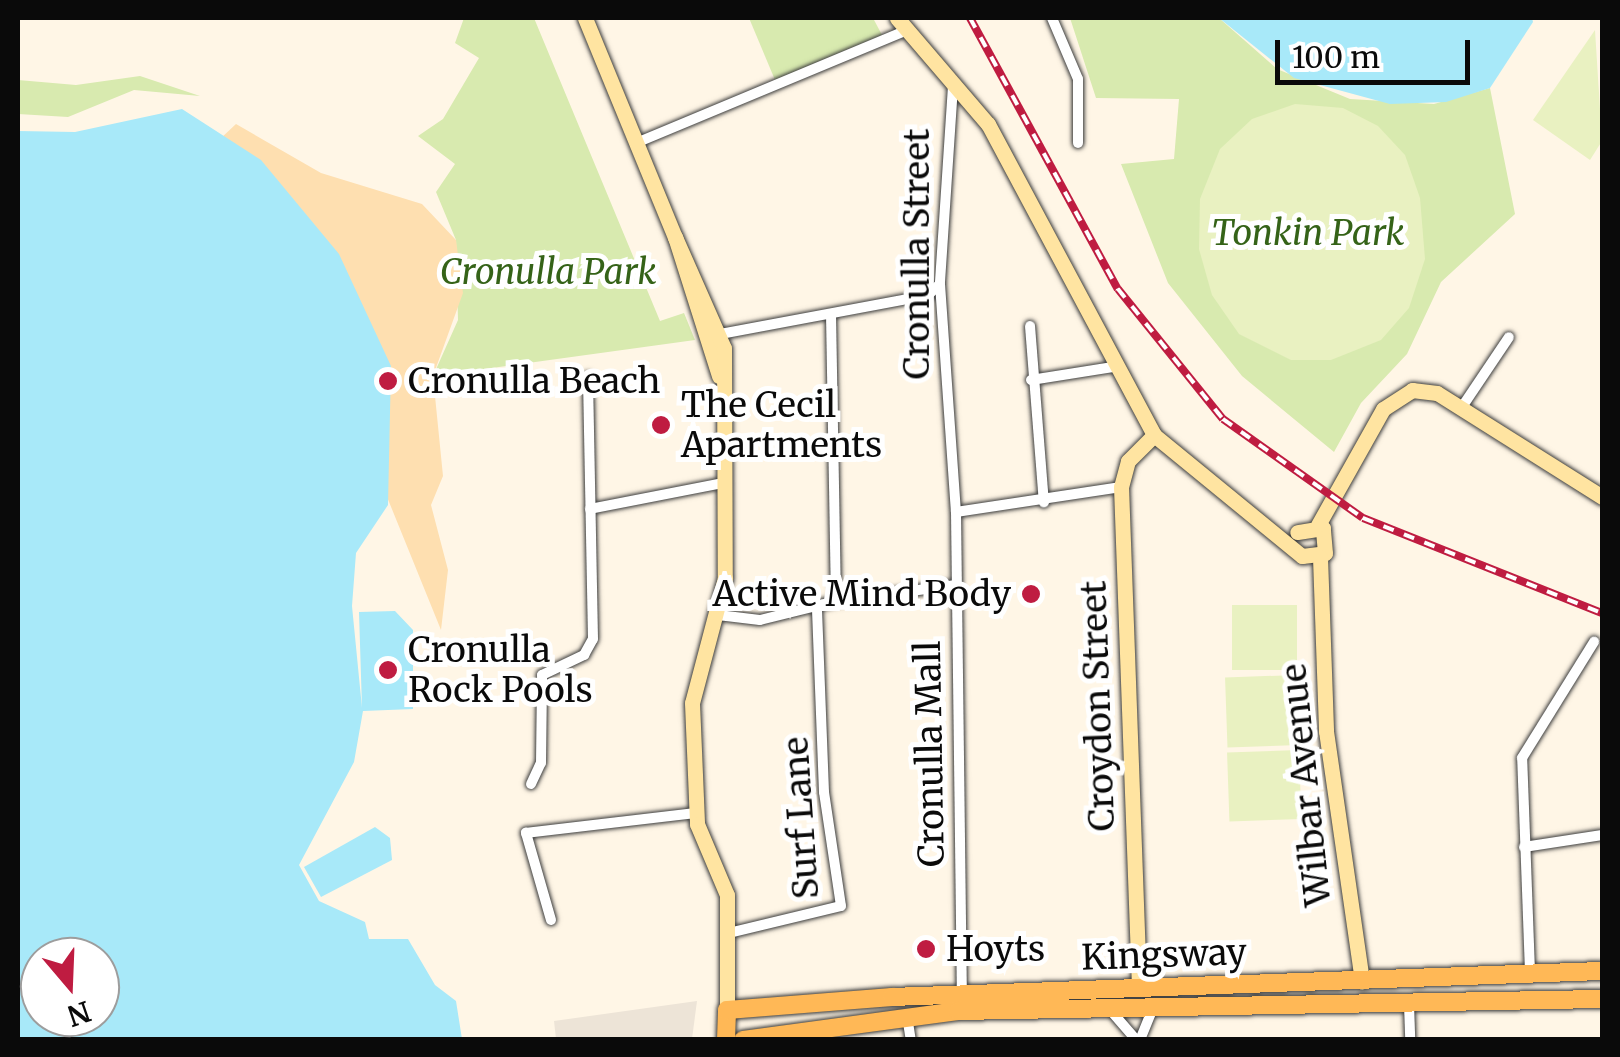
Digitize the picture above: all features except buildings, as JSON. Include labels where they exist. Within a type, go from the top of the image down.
[{"type":"main road","name":"Kingsway","points":[[727,1010],[1139,987],[1602,971]]},
{"type":"main road","points":[[1530,972],[1530,1000]]},
{"type":"main road","name":"Wilbar Avenue","points":[[1362,982],[1364,1006]]},
{"type":"main road","points":[[1068,1009],[1139,987],[1202,1009]]},
{"type":"main road","name":"Kingsway","points":[[743,1040],[907,1014],[1602,999]]},
{"type":"main road","points":[[774,1008],[768,1026],[791,1032]]},
{"type":"main road","points":[[726,1040],[727,1010]]},
{"type":"street","points":[[585,18],[715,335],[722,483],[718,615],[693,687],[695,814],[726,886],[730,933],[727,1010]]},
{"type":"street","points":[[1052,18],[1078,79],[1078,144]]},
{"type":"street","points":[[636,143],[902,24]]},
{"type":"street","name":"Cronulla Street","points":[[902,24],[953,85],[940,284],[956,512]]},
{"type":"street","points":[[953,85],[988,124],[1114,367],[1154,435],[1268,528],[1296,539],[1320,557]]},
{"type":"street","points":[[715,335],[928,295],[940,284]]},
{"type":"street","points":[[831,314],[836,601]]},
{"type":"street","points":[[1030,326],[1031,380],[1044,502]]},
{"type":"street","points":[[1462,406],[1509,337]]},
{"type":"street","points":[[1031,380],[1114,367]]},
{"type":"street","points":[[532,784],[541,764],[545,667],[584,655],[593,639],[588,377]]},
{"type":"street","points":[[1296,539],[1318,526],[1390,401],[1429,390],[1462,406],[1602,496]]},
{"type":"street","points":[[956,512],[1044,502],[1121,487],[1128,462],[1154,435]]},
{"type":"street","points":[[590,509],[722,483]]},
{"type":"street","name":"Croydon Street","points":[[1121,487],[1139,987]]},
{"type":"street","name":"Cronulla Mall","points":[[956,512],[962,995]]},
{"type":"street","name":"Wilbar Avenue","points":[[1318,526],[1329,538],[1320,557],[1326,731],[1362,982]]},
{"type":"street","points":[[718,615],[818,612],[836,601],[956,585]]},
{"type":"street","name":"Surf Lane","points":[[730,933],[840,909],[824,792],[818,612]]},
{"type":"street","points":[[1530,972],[1522,758],[1594,642]]},
{"type":"street","points":[[551,920],[526,833],[695,814]]},
{"type":"street","points":[[1524,848],[1602,835]]},
{"type":"street","points":[[1410,1004],[1410,1040]]},
{"type":"street","points":[[1112,1012],[1138,1040],[1152,1011]]},
{"type":"street","points":[[907,1014],[911,1040]]},
{"type":"green space","name":"Cronulla Park","points":[[464,18],[534,18],[660,321],[684,313],[695,340],[433,376],[458,320],[456,240],[436,192],[455,164],[418,136],[443,119],[479,58],[455,43]]},
{"type":"green space","points":[[749,18],[873,18],[882,35],[775,80]]},
{"type":"green space","name":"Tonkin Park","points":[[1070,18],[1219,18],[1277,69],[1350,99],[1434,104],[1490,88],[1515,214],[1441,282],[1407,354],[1361,403],[1334,452],[1242,376],[1168,283],[1121,164],[1174,159],[1179,99],[1096,98]]},
{"type":"green space","points":[[1595,30],[1602,141],[1590,160],[1533,120]]},
{"type":"green space","points":[[140,76],[200,96],[134,90],[68,117],[18,114],[18,80],[76,85]]},
{"type":"green space","points":[[1295,104],[1343,108],[1378,126],[1405,155],[1420,198],[1425,259],[1409,308],[1381,340],[1331,360],[1291,360],[1239,334],[1212,295],[1199,249],[1200,199],[1220,149],[1252,119]]},
{"type":"green space","points":[[1232,605],[1297,605],[1297,670],[1232,670]]},
{"type":"green space","points":[[1297,675],[1299,745],[1227,747],[1225,678]]},
{"type":"green space","points":[[1299,750],[1301,819],[1229,821],[1227,753]]},
{"type":"sand","name":"Cronulla Beach","points":[[236,124],[321,173],[422,204],[456,240],[463,293],[433,376],[443,476],[431,505],[448,570],[441,630],[342,386],[204,154]]},
{"type":"shaded area","points":[[697,1001],[692,1039],[556,1039],[554,1021]]},
{"type":"water","points":[[1219,18],[1532,18],[1533,22],[1490,88],[1446,102],[1390,104],[1294,78]]},
{"type":"water","points":[[182,109],[261,160],[339,254],[391,366],[388,505],[356,553],[352,606],[362,708],[359,612],[395,611],[413,630],[413,709],[363,711],[354,762],[299,865],[319,901],[365,922],[369,939],[408,939],[435,985],[456,1001],[462,1039],[18,1039],[18,131],[75,132]]},
{"type":"water","points":[[375,827],[390,838],[392,860],[321,897],[304,867]]},
{"type":"railway","points":[[970,18],[1118,289],[1223,419],[1363,518],[1602,613]]},
{"type":"place","name":"Cronulla Beach","points":[[388,381]]},
{"type":"place","name":"The Cecil Apartments","points":[[661,425]]},
{"type":"place","name":"Active Mind Body","points":[[1031,594]]},
{"type":"place","name":"Cronulla Rock Pools","points":[[388,670]]},
{"type":"place","name":"Hoyts","points":[[926,949]]}]
